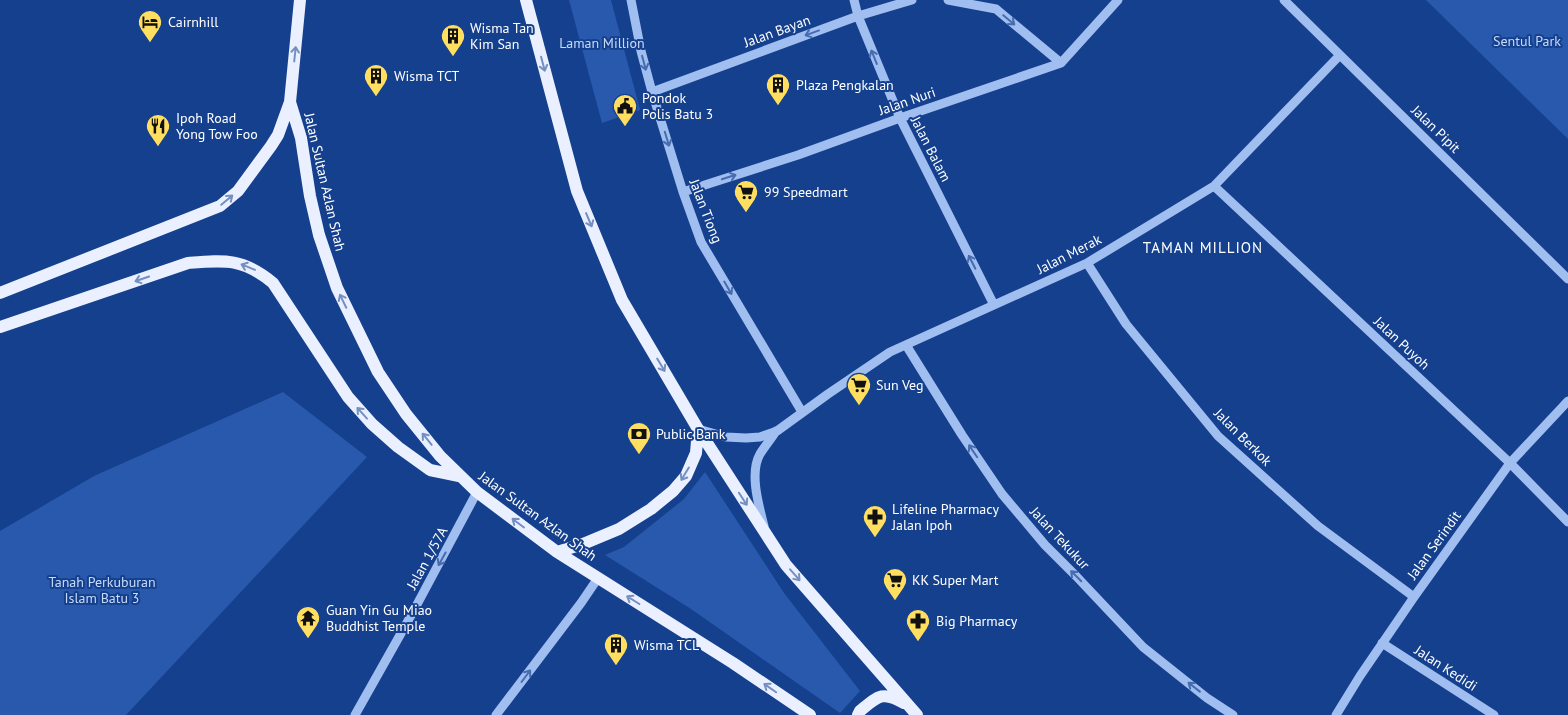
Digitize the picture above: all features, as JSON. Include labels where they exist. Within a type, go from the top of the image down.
[{"type":"main road","name":"Jalan Sultan Azlan Shah","points":[[300,0],[290,102],[301,138],[310,196],[319,235],[337,288],[378,372],[406,414],[459,476],[477,492],[557,552],[733,663],[810,715]]},
{"type":"main road","points":[[526,0],[577,191],[622,300],[698,428],[786,565],[912,710]]},
{"type":"main road","points":[[0,293],[220,206],[238,191],[272,146],[290,102]]},
{"type":"main road","points":[[0,327],[188,263],[219,260],[242,264],[259,272],[273,283],[348,397],[372,424],[398,447],[430,470],[459,476]]},
{"type":"main road","points":[[0,287],[62,269]]},
{"type":"main road","points":[[0,331],[36,315]]},
{"type":"main road","points":[[557,552],[583,544],[619,529],[651,509],[673,491],[686,476],[696,453],[698,428]]},
{"type":"main road","points":[[858,715],[878,697],[893,697],[912,710]]},
{"type":"street","name":"Jalan Tiong","points":[[631,0],[641,51],[652,92],[683,192],[702,242],[802,412]]},
{"type":"street","name":"Jalan Balam","points":[[854,0],[858,16],[900,118],[994,305]]},
{"type":"street","name":"Jalan Bayan","points":[[652,92],[858,16],[912,0]]},
{"type":"street","points":[[948,0],[996,9],[1061,63]]},
{"type":"street","name":"Jalan Nuri","points":[[683,192],[798,155],[1061,63],[1118,0]]},
{"type":"street","name":"Jalan Pipit","points":[[1284,0],[1568,278]]},
{"type":"street","name":"Jalan Merak","points":[[698,428],[726,437],[746,438],[760,437],[776,431],[890,352],[1087,263],[1214,186],[1340,55]]},
{"type":"street","name":"Jalan Puyoh","points":[[1214,186],[1510,463],[1568,522]]},
{"type":"street","name":"Jalan Berkok","points":[[1087,263],[1126,324],[1218,436],[1318,526],[1414,597]]},
{"type":"street","name":"Jalan Tekukur","points":[[906,345],[962,435],[1002,494],[1045,545],[1143,647],[1207,698],[1234,715]]},
{"type":"street","name":"Jalan Serindit","points":[[1336,715],[1382,643],[1510,463],[1568,401]]},
{"type":"street","name":"Jalan Merak","points":[[767,536],[758,502],[755,476],[759,455],[776,431]]},
{"type":"street","name":"Jalan 1/57A","points":[[355,715],[418,603],[477,492]]},
{"type":"street","points":[[496,715],[598,578]]},
{"type":"street","name":"Jalan Kedidi","points":[[1382,643],[1494,715]]},
{"type":"green space","name":"Laman Million","points":[[569,0],[611,0],[640,110],[602,123]]},
{"type":"green space","name":"Sentul Park","points":[[1426,0],[1568,0],[1568,139]]},
{"type":"green space","name":"Tanah Perkuburan Islam Batu 3","points":[[283,392],[367,457],[126,715],[0,715],[0,531],[94,476]]},
{"type":"green space","points":[[705,472],[784,593],[860,691],[840,713],[691,609],[605,555],[624,547],[684,499]]},
{"type":"place","name":"Cairnhill","points":[[150,43]]},
{"type":"place","name":"Wisma Tan Kim San","points":[[453,57]]},
{"type":"place","name":"Wisma TCT","points":[[376,97]]},
{"type":"place","name":"Plaza Pengkalan","points":[[778,106]]},
{"type":"place","name":"Pondok Polis Batu 3","points":[[625,127]]},
{"type":"place","name":"Ipoh Road Yong Tow Foo","points":[[158,147]]},
{"type":"place","name":"99 Speedmart","points":[[746,213]]},
{"type":"place","name":"Sun Veg","points":[[859,406]]},
{"type":"place","name":"Public Bank","points":[[639,455]]},
{"type":"place","name":"Lifeline Pharmacy Jalan Ipoh","points":[[875,538]]},
{"type":"place","name":"KK Super Mart","points":[[895,601]]},
{"type":"place","name":"Guan Yin Gu Miao Buddhist Temple","points":[[308,639]]},
{"type":"place","name":"Big Pharmacy","points":[[918,642]]},
{"type":"place","name":"Wisma TCL","points":[[616,666]]},
{"type":"district","name":"TAMAN MILLION","points":[[1203,248]]}]
